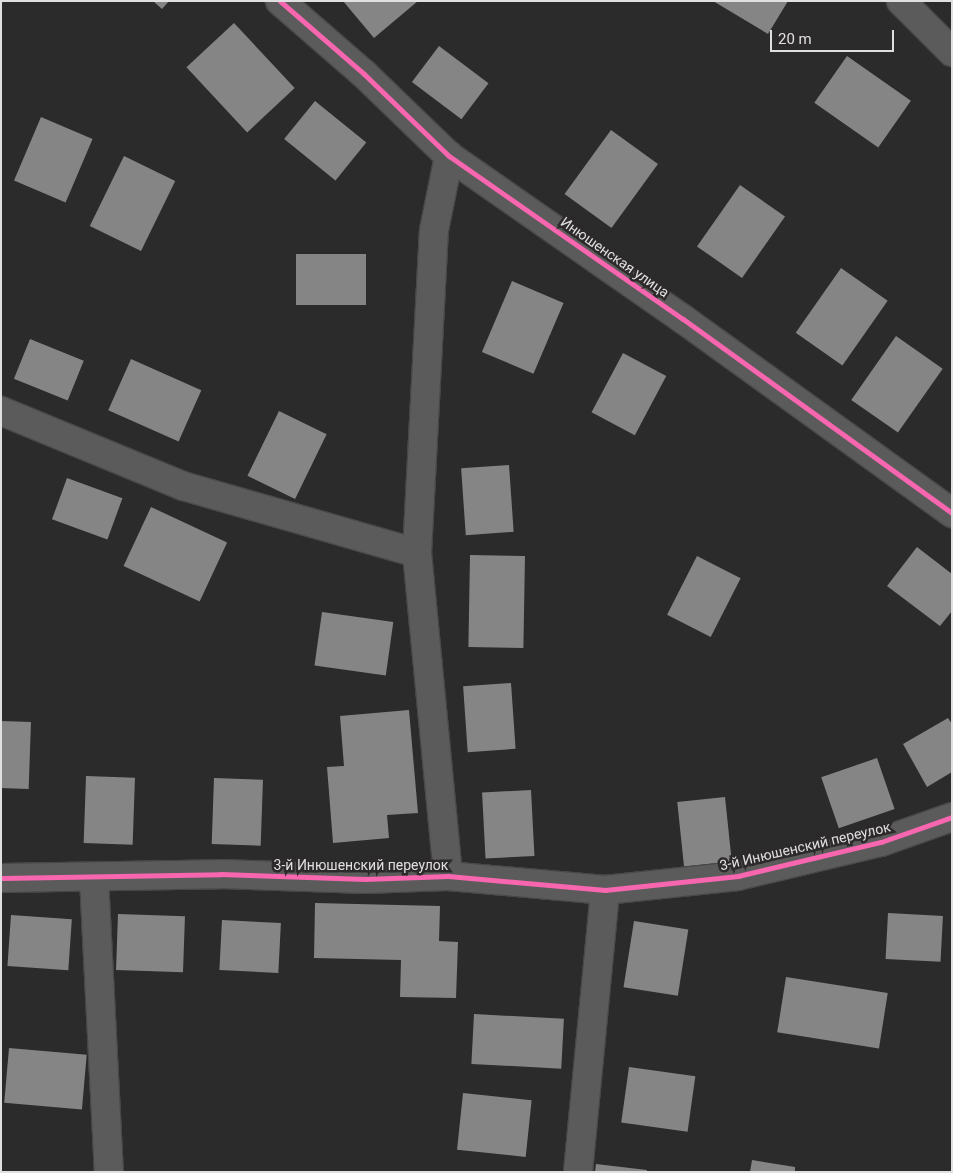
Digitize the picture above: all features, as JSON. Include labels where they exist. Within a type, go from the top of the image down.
[{"type":"street","name":"Инюшенская улица","points":[[280,1],[364,74],[449,156],[700,330],[952,512]]},
{"type":"street","points":[[901,1],[952,52]]},
{"type":"street","points":[[448,876],[417,553],[434,230],[449,156]]},
{"type":"street","points":[[1,411],[183,486],[417,553]]},
{"type":"street","name":"3-й Инюшенский переулок","points":[[1,878],[94,878],[221,874],[365,879],[448,876],[605,890],[738,876],[881,842],[952,817]]},
{"type":"street","points":[[94,878],[109,1172]]},
{"type":"street","points":[[578,1172],[605,890]]},
{"type":"building","points":[[153,1],[169,1],[162,9]]},
{"type":"building","points":[[343,1],[418,1],[374,38]]},
{"type":"building","points":[[713,1],[788,1],[768,34]]},
{"type":"building","points":[[234,23],[295,88],[247,132],[186,67]]},
{"type":"building","points":[[439,46],[489,83],[461,119],[412,82]]},
{"type":"building","points":[[847,56],[911,101],[878,147],[814,103]]},
{"type":"building","points":[[315,101],[366,143],[335,181],[284,139]]},
{"type":"building","points":[[41,117],[93,139],[66,202],[14,181]]},
{"type":"building","points":[[611,130],[658,164],[611,228],[565,194]]},
{"type":"building","points":[[124,156],[175,181],[141,251],[90,226]]},
{"type":"building","points":[[740,185],[785,217],[742,278],[697,246]]},
{"type":"building","points":[[296,254],[366,254],[366,305],[296,305]]},
{"type":"building","points":[[841,268],[888,301],[842,365],[796,333]]},
{"type":"building","points":[[512,281],[564,303],[533,374],[482,352]]},
{"type":"building","points":[[896,336],[943,369],[898,433],[851,400]]},
{"type":"building","points":[[30,339],[84,361],[68,401],[14,379]]},
{"type":"building","points":[[623,353],[666,376],[635,435],[592,412]]},
{"type":"building","points":[[131,359],[201,390],[179,441],[108,410]]},
{"type":"building","points":[[279,411],[327,434],[295,499],[247,476]]},
{"type":"building","points":[[509,465],[514,532],[466,535],[461,468]]},
{"type":"building","points":[[67,478],[122,498],[107,540],[52,519]]},
{"type":"building","points":[[151,507],[227,542],[200,601],[124,566]]},
{"type":"building","points":[[917,547],[952,574],[952,611],[940,626],[887,586]]},
{"type":"building","points":[[470,555],[525,556],[523,648],[468,647]]},
{"type":"building","points":[[697,556],[741,578],[711,637],[667,615]]},
{"type":"building","points":[[322,612],[393,622],[386,675],[314,665]]},
{"type":"building","points":[[511,683],[516,749],[468,752],[463,686]]},
{"type":"building","points":[[409,710],[418,813],[387,815],[389,838],[333,843],[327,767],[344,766],[340,716]]},
{"type":"building","points":[[948,718],[952,724],[952,772],[927,787],[903,744]]},
{"type":"building","points":[[1,721],[31,722],[29,789],[1,788]]},
{"type":"building","points":[[877,758],[895,809],[839,828],[821,777]]},
{"type":"building","points":[[86,776],[135,778],[133,845],[84,843]]},
{"type":"building","points":[[214,778],[263,780],[261,846],[212,844]]},
{"type":"building","points":[[531,790],[534,856],[486,858],[482,793]]},
{"type":"building","points":[[725,797],[732,863],[684,868],[677,802]]},
{"type":"building","points":[[315,903],[440,906],[439,941],[458,942],[456,998],[400,997],[401,960],[314,958]]},
{"type":"building","points":[[888,913],[943,916],[941,962],[886,959]]},
{"type":"building","points":[[118,914],[185,916],[183,972],[116,970]]},
{"type":"building","points":[[11,915],[72,919],[68,970],[7,966]]},
{"type":"building","points":[[222,920],[281,923],[278,973],[219,970]]},
{"type":"building","points":[[634,921],[688,930],[678,996],[624,987]]},
{"type":"building","points":[[786,977],[888,993],[879,1048],[777,1032]]},
{"type":"building","points":[[474,1014],[564,1019],[561,1069],[471,1064]]},
{"type":"building","points":[[9,1048],[87,1055],[82,1110],[4,1103]]},
{"type":"building","points":[[629,1067],[695,1076],[688,1132],[621,1122]]},
{"type":"building","points":[[463,1093],[532,1100],[526,1157],[457,1150]]},
{"type":"building","points":[[752,1160],[795,1167],[795,1172],[750,1172]]},
{"type":"building","points":[[596,1164],[647,1170],[647,1172],[595,1172]]},
{"type":"cycle path","points":[[280,1],[364,74],[449,156],[683,319],[952,513]]},
{"type":"cycle path","points":[[1,878],[221,874],[365,879],[448,876],[605,890],[738,876],[881,842],[952,817]]}]
